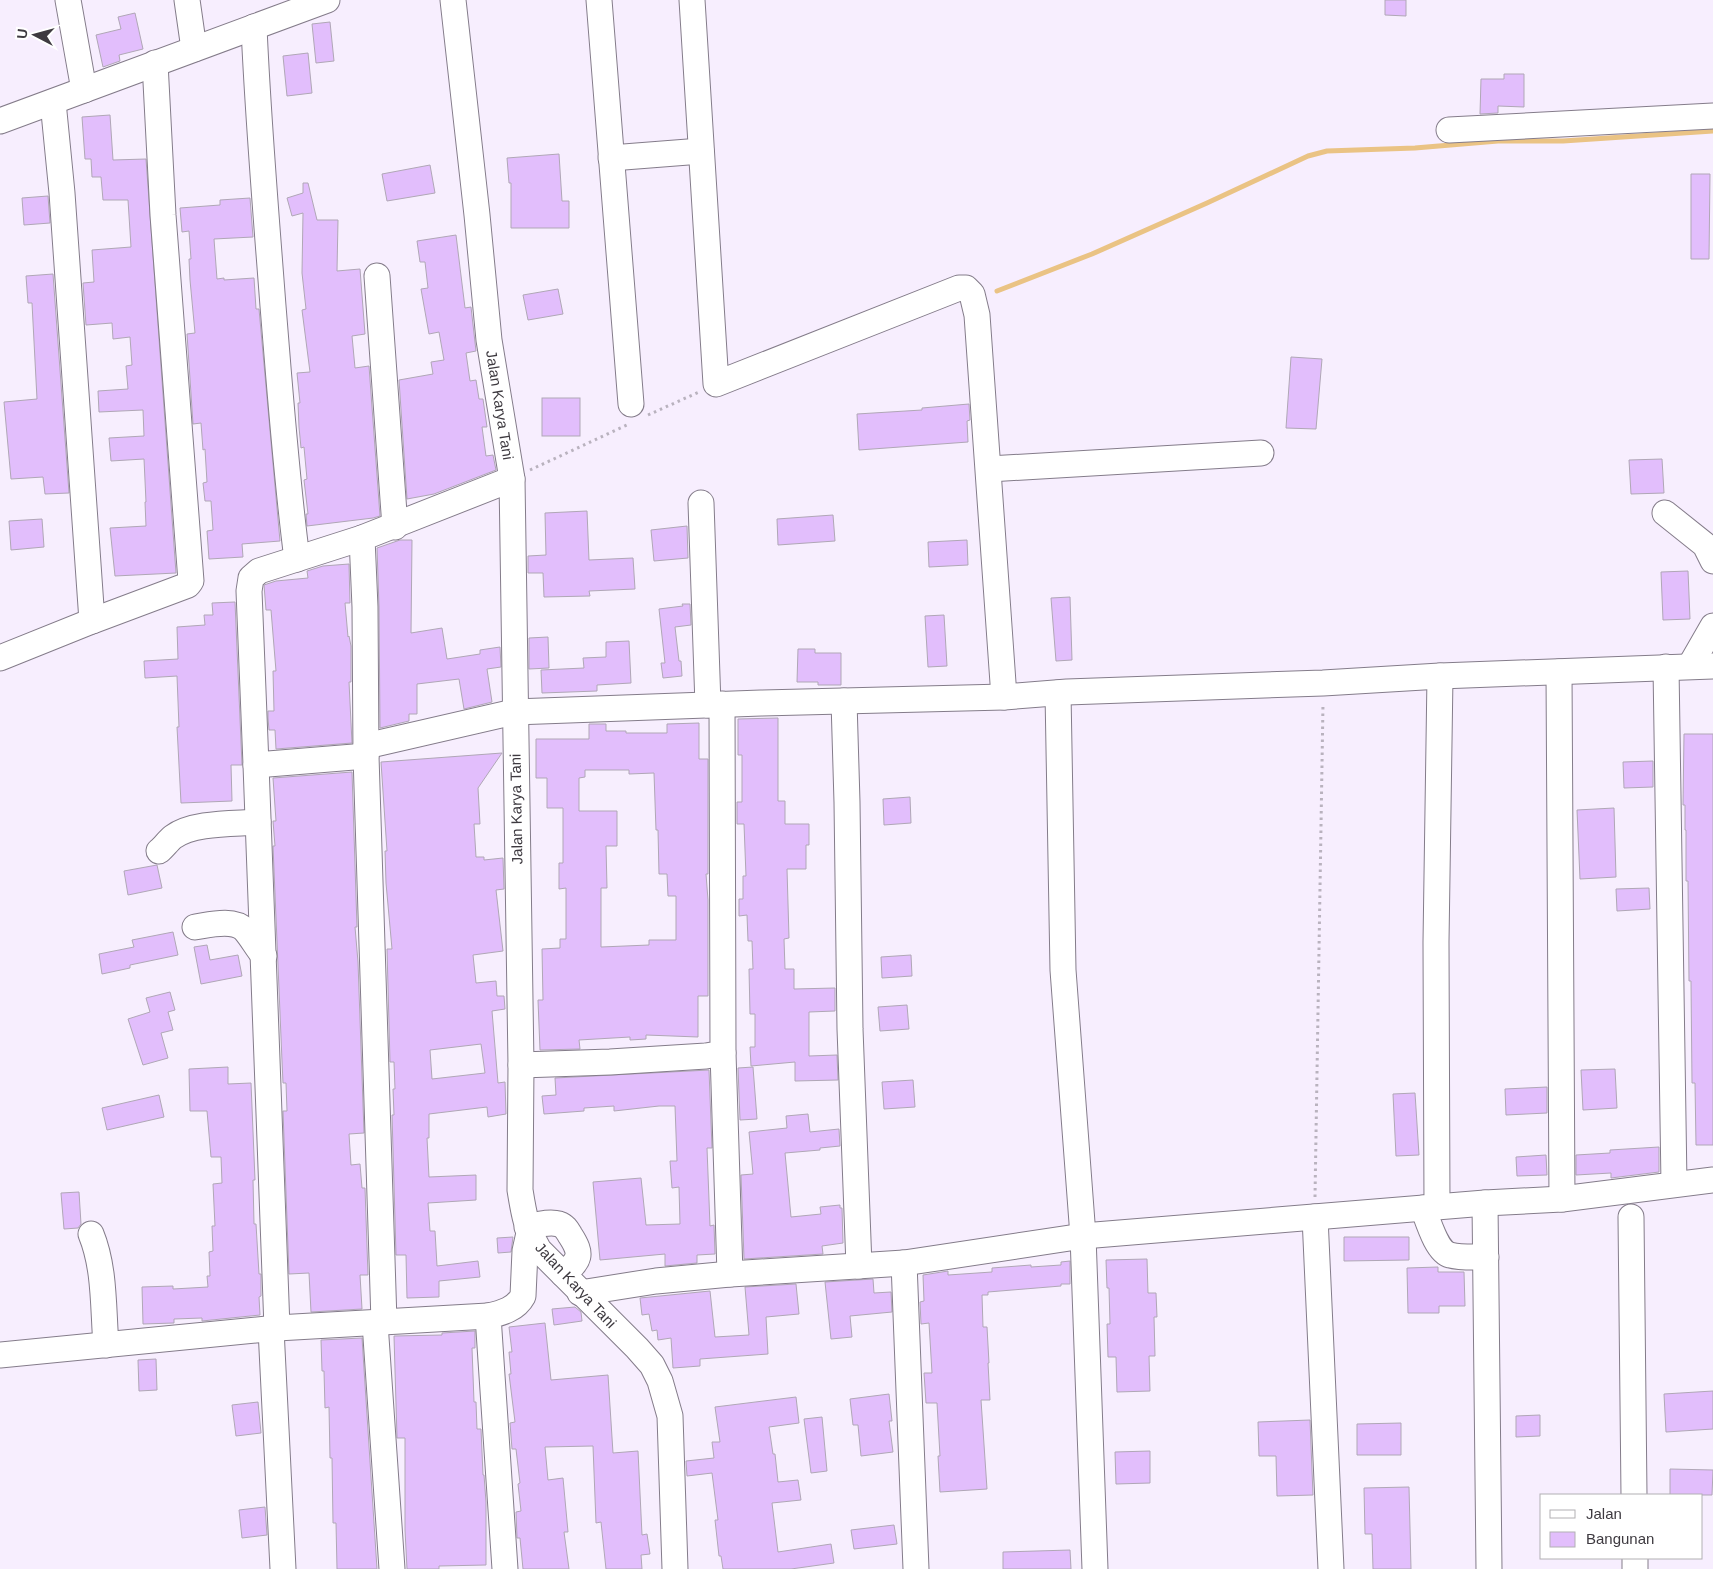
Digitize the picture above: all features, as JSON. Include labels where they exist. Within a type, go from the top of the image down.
[{"type":"street","points":[[68,0],[84,90]]},
{"type":"street","points":[[187,0],[194,49]]},
{"type":"street","points":[[0,121],[254,27],[285,7],[327,0]]},
{"type":"street","name":"Jalan Karya Tani","points":[[453,0],[489,340],[512,479],[520,1190],[528,1230],[539,1250],[637,1348],[652,1365],[660,1381],[670,1416],[675,1569]]},
{"type":"street","points":[[599,0],[611,158],[637,414]]},
{"type":"street","points":[[692,0],[716,384],[954,290],[966,288],[972,294],[976,315],[989,469],[1004,696]]},
{"type":"street","points":[[254,27],[260,140],[278,376],[287,482],[297,559]]},
{"type":"street","points":[[0,658],[188,585],[192,576],[163,215],[155,64]]},
{"type":"street","points":[[53,102],[62,193],[92,621]]},
{"type":"street","points":[[1449,130],[1713,116]]},
{"type":"street","points":[[611,158],[701,150]]},
{"type":"street","points":[[377,276],[395,527]]},
{"type":"street","points":[[989,469],[1261,453]]},
{"type":"street","points":[[282,1569],[264,956],[250,578],[259,571],[395,527],[512,479]]},
{"type":"street","points":[[701,503],[715,705],[730,1274]]},
{"type":"street","points":[[1665,513],[1705,545],[1713,561]]},
{"type":"street","points":[[362,538],[365,607],[366,751],[382,1221],[380,1323],[392,1569]]},
{"type":"street","points":[[1674,1184],[1690,666],[1713,626]]},
{"type":"street","points":[[256,765],[366,751],[514,712],[1004,696],[1690,666]]},
{"type":"street","points":[[1558,672],[1562,1199]]},
{"type":"street","points":[[1440,676],[1430,1208],[1434,1236],[1444,1253],[1451,1256],[1486,1257]]},
{"type":"street","points":[[1058,693],[1063,970],[1083,1236],[1095,1569]]},
{"type":"street","points":[[844,701],[848,802],[850,1029],[859,1266]]},
{"type":"street","points":[[159,851],[174,836],[189,829],[211,825],[258,822]]},
{"type":"street","points":[[195,927],[231,924],[243,928],[264,956]]},
{"type":"street","points":[[520,1065],[620,1062],[706,1056],[723,1053]]},
{"type":"street","points":[[580,1293],[656,1281],[730,1274],[904,1263],[1083,1236],[1486,1203],[1562,1199],[1713,1180]]},
{"type":"street","points":[[1486,1203],[1489,1569]]},
{"type":"street","points":[[1315,1217],[1330,1569]]},
{"type":"street","points":[[1631,1217],[1634,1494]]},
{"type":"street","points":[[0,1355],[274,1329],[488,1316],[501,1313],[520,1302],[523,1296],[528,1230],[550,1223],[560,1224],[566,1228],[577,1246],[579,1255],[576,1263],[563,1274]]},
{"type":"street","points":[[91,1234],[100,1265],[106,1345]]},
{"type":"street","points":[[904,1263],[916,1569]]},
{"type":"street","points":[[488,1316],[505,1569]]},
{"type":"path","points":[[512,479],[637,414],[716,384]]},
{"type":"path","points":[[1315,1217],[1323,683]]},
{"type":"building","points":[[1385,0],[1406,0],[1406,16],[1385,15]]},
{"type":"building","points":[[135,13],[143,49],[119,55],[120,61],[103,67],[96,35],[121,29],[118,17]]},
{"type":"building","points":[[330,22],[334,61],[316,63],[312,24]]},
{"type":"building","points":[[308,53],[312,93],[287,96],[283,56]]},
{"type":"building","points":[[1504,74],[1524,74],[1524,107],[1498,106],[1498,113],[1480,114],[1481,79],[1504,79]]},
{"type":"building","points":[[110,115],[113,160],[146,159],[176,573],[115,576],[110,528],[146,526],[146,502],[144,459],[111,461],[109,438],[144,436],[143,410],[99,412],[98,391],[128,389],[126,366],[132,365],[130,337],[113,339],[112,323],[86,325],[83,283],[94,282],[92,250],[131,247],[128,200],[103,200],[101,177],[92,177],[91,159],[85,159],[82,117]]},
{"type":"building","points":[[559,154],[562,201],[569,201],[569,228],[511,228],[511,183],[509,183],[507,158]]},
{"type":"building","points":[[430,165],[435,193],[387,201],[382,174]]},
{"type":"building","points":[[1691,174],[1710,174],[1709,259],[1691,259]]},
{"type":"building","points":[[303,183],[308,183],[317,220],[338,220],[337,271],[360,269],[365,334],[352,336],[355,368],[369,366],[380,516],[307,526],[306,514],[308,514],[304,480],[307,479],[304,447],[301,448],[299,427],[298,403],[300,403],[297,373],[310,372],[302,310],[306,309],[302,273],[303,213],[292,216],[287,198],[303,193]]},
{"type":"building","points":[[48,196],[50,223],[24,225],[22,198]]},
{"type":"building","points":[[250,198],[253,237],[214,239],[217,279],[254,278],[256,309],[259,309],[280,541],[242,544],[243,557],[209,559],[207,531],[213,530],[211,501],[205,501],[203,483],[207,482],[201,423],[193,424],[187,334],[195,333],[190,280],[189,231],[182,232],[180,208],[220,205],[220,200]]},
{"type":"building","points":[[456,235],[465,308],[471,307],[476,351],[466,353],[470,381],[476,380],[479,399],[483,399],[487,427],[482,427],[486,456],[493,455],[496,470],[434,494],[407,499],[399,380],[433,374],[431,362],[444,360],[439,332],[429,334],[421,289],[428,288],[425,262],[420,262],[417,241]]},
{"type":"building","points":[[53,274],[69,493],[45,494],[43,477],[11,479],[4,402],[37,399],[32,303],[28,303],[26,276]]},
{"type":"building","points":[[558,289],[563,314],[528,320],[523,295]]},
{"type":"building","points":[[1291,357],[1322,359],[1316,429],[1286,428]]},
{"type":"building","points":[[542,398],[580,398],[580,436],[542,436]]},
{"type":"building","points":[[969,404],[970,420],[967,421],[968,442],[859,450],[857,414],[922,410],[922,408]]},
{"type":"building","points":[[1662,459],[1664,493],[1631,494],[1629,460]]},
{"type":"building","points":[[587,511],[589,560],[633,558],[635,589],[589,591],[590,596],[544,597],[543,573],[528,573],[528,556],[546,555],[545,513]]},
{"type":"building","points":[[833,515],[835,541],[778,545],[777,519]]},
{"type":"building","points":[[42,519],[44,547],[11,550],[9,521]]},
{"type":"building","points":[[687,526],[688,558],[654,561],[651,530]]},
{"type":"building","points":[[400,540],[412,540],[411,633],[442,628],[447,659],[480,654],[480,650],[500,647],[501,667],[487,669],[492,702],[464,709],[459,679],[417,684],[417,714],[409,714],[409,721],[380,728],[377,548]]},
{"type":"building","points":[[967,540],[968,565],[929,567],[928,542]]},
{"type":"building","points":[[349,564],[350,603],[345,603],[348,637],[351,646],[351,682],[349,682],[352,743],[276,749],[275,730],[269,730],[268,718],[268,711],[274,711],[273,671],[276,671],[271,610],[266,610],[264,585],[276,581],[308,578],[307,571],[323,566]]},
{"type":"building","points":[[1688,571],[1690,619],[1663,620],[1661,572]]},
{"type":"building","points":[[1070,597],[1072,660],[1056,661],[1051,598]]},
{"type":"building","points":[[235,602],[242,765],[231,765],[232,801],[181,803],[177,727],[179,727],[177,676],[145,678],[144,661],[178,659],[177,627],[205,625],[204,615],[213,615],[212,603]]},
{"type":"building","points":[[682,604],[690,604],[691,625],[675,627],[682,676],[663,678],[661,663],[665,663],[659,609],[683,606]]},
{"type":"building","points":[[944,615],[947,666],[928,667],[925,616]]},
{"type":"building","points":[[548,637],[549,668],[529,669],[529,638]]},
{"type":"building","points":[[629,641],[631,683],[597,685],[597,691],[542,693],[541,670],[584,668],[583,658],[606,657],[606,642]]},
{"type":"building","points":[[798,649],[815,649],[815,653],[841,653],[841,685],[818,685],[818,682],[797,682]]},
{"type":"building","points":[[778,718],[778,801],[785,801],[785,824],[809,824],[809,845],[806,845],[806,869],[787,869],[789,938],[784,939],[785,969],[794,969],[794,989],[835,988],[835,1011],[809,1012],[809,1056],[837,1055],[838,1080],[795,1081],[795,1062],[751,1066],[750,1047],[755,1047],[755,1014],[750,1014],[749,969],[753,969],[752,941],[748,941],[747,915],[739,916],[739,899],[743,899],[743,876],[746,876],[744,824],[737,824],[737,802],[742,802],[742,755],[738,755],[738,719]]},
{"type":"building","points":[[699,723],[699,759],[708,759],[708,874],[706,874],[708,900],[708,996],[698,996],[698,1037],[646,1035],[646,1039],[630,1040],[630,1037],[579,1040],[580,1049],[540,1050],[538,1000],[543,1000],[542,949],[560,948],[560,939],[566,939],[566,888],[559,889],[559,863],[563,863],[563,808],[547,808],[547,778],[536,778],[536,739],[589,739],[589,724],[606,724],[606,731],[667,733],[667,724]],"holes":[[[585,770],[629,770],[629,774],[654,773],[659,874],[667,874],[668,896],[676,896],[676,940],[649,940],[649,945],[601,947],[601,888],[607,888],[606,846],[617,846],[617,811],[579,811],[579,778],[585,777]]]},
{"type":"building","points":[[1684,734],[1713,734],[1713,1145],[1696,1145],[1695,1083],[1692,1083],[1688,881],[1686,881],[1685,805],[1683,805]]},
{"type":"building","points":[[502,753],[478,788],[480,824],[474,824],[476,857],[484,857],[484,860],[503,858],[504,889],[496,890],[503,951],[473,955],[476,983],[496,981],[497,996],[504,996],[505,1009],[492,1011],[498,1083],[505,1082],[506,1114],[488,1117],[487,1107],[429,1114],[429,1138],[427,1138],[429,1177],[476,1175],[476,1200],[428,1203],[430,1231],[435,1231],[437,1266],[478,1261],[480,1277],[439,1281],[439,1297],[407,1298],[406,1255],[396,1255],[392,1115],[394,1115],[393,1089],[395,1089],[394,1062],[390,1062],[387,949],[392,949],[386,883],[385,851],[387,851],[381,762]],"holes":[[[481,1044],[485,1073],[432,1079],[430,1050]]]},
{"type":"building","points":[[1653,761],[1653,787],[1624,788],[1623,762]]},
{"type":"building","points":[[352,772],[357,927],[355,927],[364,1133],[349,1134],[351,1165],[360,1164],[362,1188],[365,1188],[368,1275],[360,1275],[362,1309],[311,1312],[309,1273],[289,1274],[283,1111],[287,1111],[286,1083],[283,1083],[282,1061],[273,846],[275,846],[273,821],[276,821],[273,778]]},
{"type":"building","points":[[910,797],[911,823],[884,825],[883,799]]},
{"type":"building","points":[[1614,808],[1616,877],[1580,879],[1577,810]]},
{"type":"building","points":[[157,865],[162,888],[128,895],[124,871]]},
{"type":"building","points":[[1649,888],[1650,909],[1617,911],[1616,889]]},
{"type":"building","points":[[173,932],[178,955],[130,965],[130,968],[102,974],[99,954],[134,947],[132,940]]},
{"type":"building","points":[[207,945],[210,960],[238,955],[242,976],[201,984],[194,947]]},
{"type":"building","points":[[911,955],[912,976],[882,978],[881,957]]},
{"type":"building","points":[[170,992],[175,1010],[168,1012],[173,1030],[161,1033],[168,1058],[143,1065],[128,1019],[150,1012],[146,998]]},
{"type":"building","points":[[907,1005],[909,1029],[880,1031],[878,1007]]},
{"type":"building","points":[[228,1067],[228,1084],[251,1083],[255,1180],[253,1180],[254,1224],[256,1224],[259,1274],[261,1274],[260,1315],[202,1321],[202,1318],[174,1319],[174,1323],[143,1324],[142,1287],[173,1286],[173,1289],[208,1287],[207,1276],[210,1276],[209,1252],[213,1251],[212,1226],[215,1226],[213,1184],[222,1183],[221,1157],[211,1157],[207,1111],[190,1111],[189,1069]]},
{"type":"building","points":[[753,1067],[757,1119],[740,1120],[738,1068]]},
{"type":"building","points":[[1615,1069],[1617,1108],[1583,1110],[1581,1070]]},
{"type":"building","points":[[709,1070],[712,1148],[707,1148],[710,1226],[714,1225],[715,1254],[697,1255],[697,1263],[665,1266],[665,1254],[600,1260],[593,1182],[641,1178],[646,1225],[680,1224],[679,1187],[672,1188],[670,1161],[677,1161],[675,1106],[614,1111],[614,1106],[584,1108],[584,1111],[544,1114],[542,1096],[556,1095],[555,1078]]},
{"type":"building","points":[[913,1080],[915,1107],[884,1109],[882,1082]]},
{"type":"building","points":[[1547,1087],[1547,1113],[1506,1115],[1505,1089]]},
{"type":"building","points":[[1415,1093],[1419,1155],[1396,1156],[1393,1094]]},
{"type":"building","points":[[159,1095],[164,1117],[107,1130],[102,1108]]},
{"type":"building","points":[[808,1114],[810,1132],[839,1129],[840,1146],[785,1153],[791,1217],[821,1214],[820,1207],[840,1205],[840,1208],[842,1208],[843,1243],[822,1246],[823,1254],[744,1259],[741,1175],[753,1174],[749,1132],[787,1128],[786,1116]]},
{"type":"building","points":[[1659,1147],[1659,1172],[1611,1178],[1611,1173],[1576,1175],[1576,1155],[1610,1153],[1610,1150]]},
{"type":"building","points":[[1546,1155],[1547,1175],[1517,1176],[1516,1157]]},
{"type":"building","points":[[79,1192],[81,1224],[78,1228],[64,1229],[61,1193]]},
{"type":"building","points":[[513,1237],[511,1252],[498,1253],[497,1238]]},
{"type":"building","points":[[1344,1237],[1409,1237],[1409,1260],[1344,1261]]},
{"type":"building","points":[[1147,1259],[1148,1293],[1156,1293],[1157,1317],[1154,1317],[1155,1356],[1149,1356],[1150,1391],[1117,1392],[1116,1357],[1108,1357],[1107,1324],[1110,1324],[1106,1260]]},
{"type":"building","points":[[1070,1261],[1070,1284],[988,1292],[988,1295],[982,1295],[983,1327],[987,1327],[990,1400],[981,1400],[987,1489],[940,1492],[937,1403],[926,1403],[924,1373],[932,1373],[929,1323],[921,1324],[920,1302],[924,1301],[923,1275],[948,1271],[948,1275],[992,1272],[992,1268],[1061,1265],[1061,1262]]},
{"type":"building","points":[[1438,1267],[1438,1272],[1464,1272],[1465,1306],[1439,1306],[1439,1313],[1408,1313],[1407,1268]]},
{"type":"building","points":[[873,1279],[874,1293],[891,1292],[892,1312],[850,1316],[852,1337],[831,1339],[825,1282]]},
{"type":"building","points":[[796,1284],[799,1314],[766,1317],[768,1354],[700,1359],[700,1366],[673,1368],[671,1338],[658,1340],[657,1330],[652,1331],[649,1314],[642,1315],[640,1298],[710,1291],[715,1337],[749,1335],[745,1287]]},
{"type":"building","points":[[575,1307],[581,1312],[582,1321],[554,1325],[552,1309]]},
{"type":"building","points":[[545,1323],[551,1380],[608,1375],[613,1453],[638,1451],[642,1535],[647,1534],[650,1554],[641,1555],[642,1569],[606,1569],[601,1522],[596,1523],[593,1446],[545,1447],[548,1480],[563,1478],[568,1532],[564,1532],[569,1569],[523,1569],[520,1538],[517,1538],[516,1512],[521,1511],[518,1484],[520,1483],[516,1449],[512,1449],[510,1423],[515,1422],[509,1374],[511,1374],[509,1352],[512,1352],[509,1327]]},
{"type":"building","points":[[475,1331],[475,1348],[472,1348],[474,1402],[476,1402],[477,1429],[481,1429],[486,1502],[486,1565],[439,1566],[439,1569],[407,1569],[405,1438],[397,1438],[394,1336],[442,1335],[442,1333]]},
{"type":"building","points":[[362,1338],[377,1569],[337,1569],[336,1523],[333,1523],[329,1407],[325,1408],[321,1340]]},
{"type":"building","points":[[156,1359],[157,1390],[139,1391],[138,1360]]},
{"type":"building","points":[[1713,1391],[1713,1429],[1666,1432],[1664,1394]]},
{"type":"building","points":[[889,1394],[892,1421],[889,1421],[893,1452],[861,1456],[858,1425],[853,1425],[850,1399]]},
{"type":"building","points":[[796,1397],[799,1423],[769,1427],[773,1454],[775,1454],[778,1482],[798,1480],[801,1500],[772,1503],[778,1552],[831,1544],[834,1563],[791,1569],[723,1569],[721,1556],[719,1556],[715,1520],[718,1520],[712,1473],[687,1476],[686,1461],[714,1458],[712,1442],[720,1442],[715,1407]]},
{"type":"building","points":[[258,1402],[261,1433],[236,1436],[232,1405]]},
{"type":"building","points":[[1540,1415],[1540,1436],[1516,1437],[1516,1416]]},
{"type":"building","points":[[822,1417],[827,1471],[811,1473],[804,1419]]},
{"type":"building","points":[[1310,1420],[1313,1495],[1277,1496],[1276,1456],[1259,1456],[1258,1422]]},
{"type":"building","points":[[1401,1423],[1401,1455],[1357,1455],[1357,1424]]},
{"type":"building","points":[[1150,1451],[1150,1483],[1116,1484],[1115,1452]]},
{"type":"building","points":[[1670,1469],[1713,1470],[1712,1495],[1670,1494]]},
{"type":"building","points":[[1409,1487],[1411,1569],[1373,1569],[1372,1534],[1365,1534],[1364,1488]]},
{"type":"building","points":[[265,1507],[267,1535],[242,1538],[239,1510]]},
{"type":"building","points":[[894,1525],[897,1544],[854,1549],[851,1530]]},
{"type":"building","points":[[1070,1550],[1071,1569],[1003,1569],[1003,1552]]},
{"type":"waterway","points":[[997,291],[1092,254],[1308,156],[1327,151],[1415,148],[1498,141],[1563,141],[1713,131]]}]
